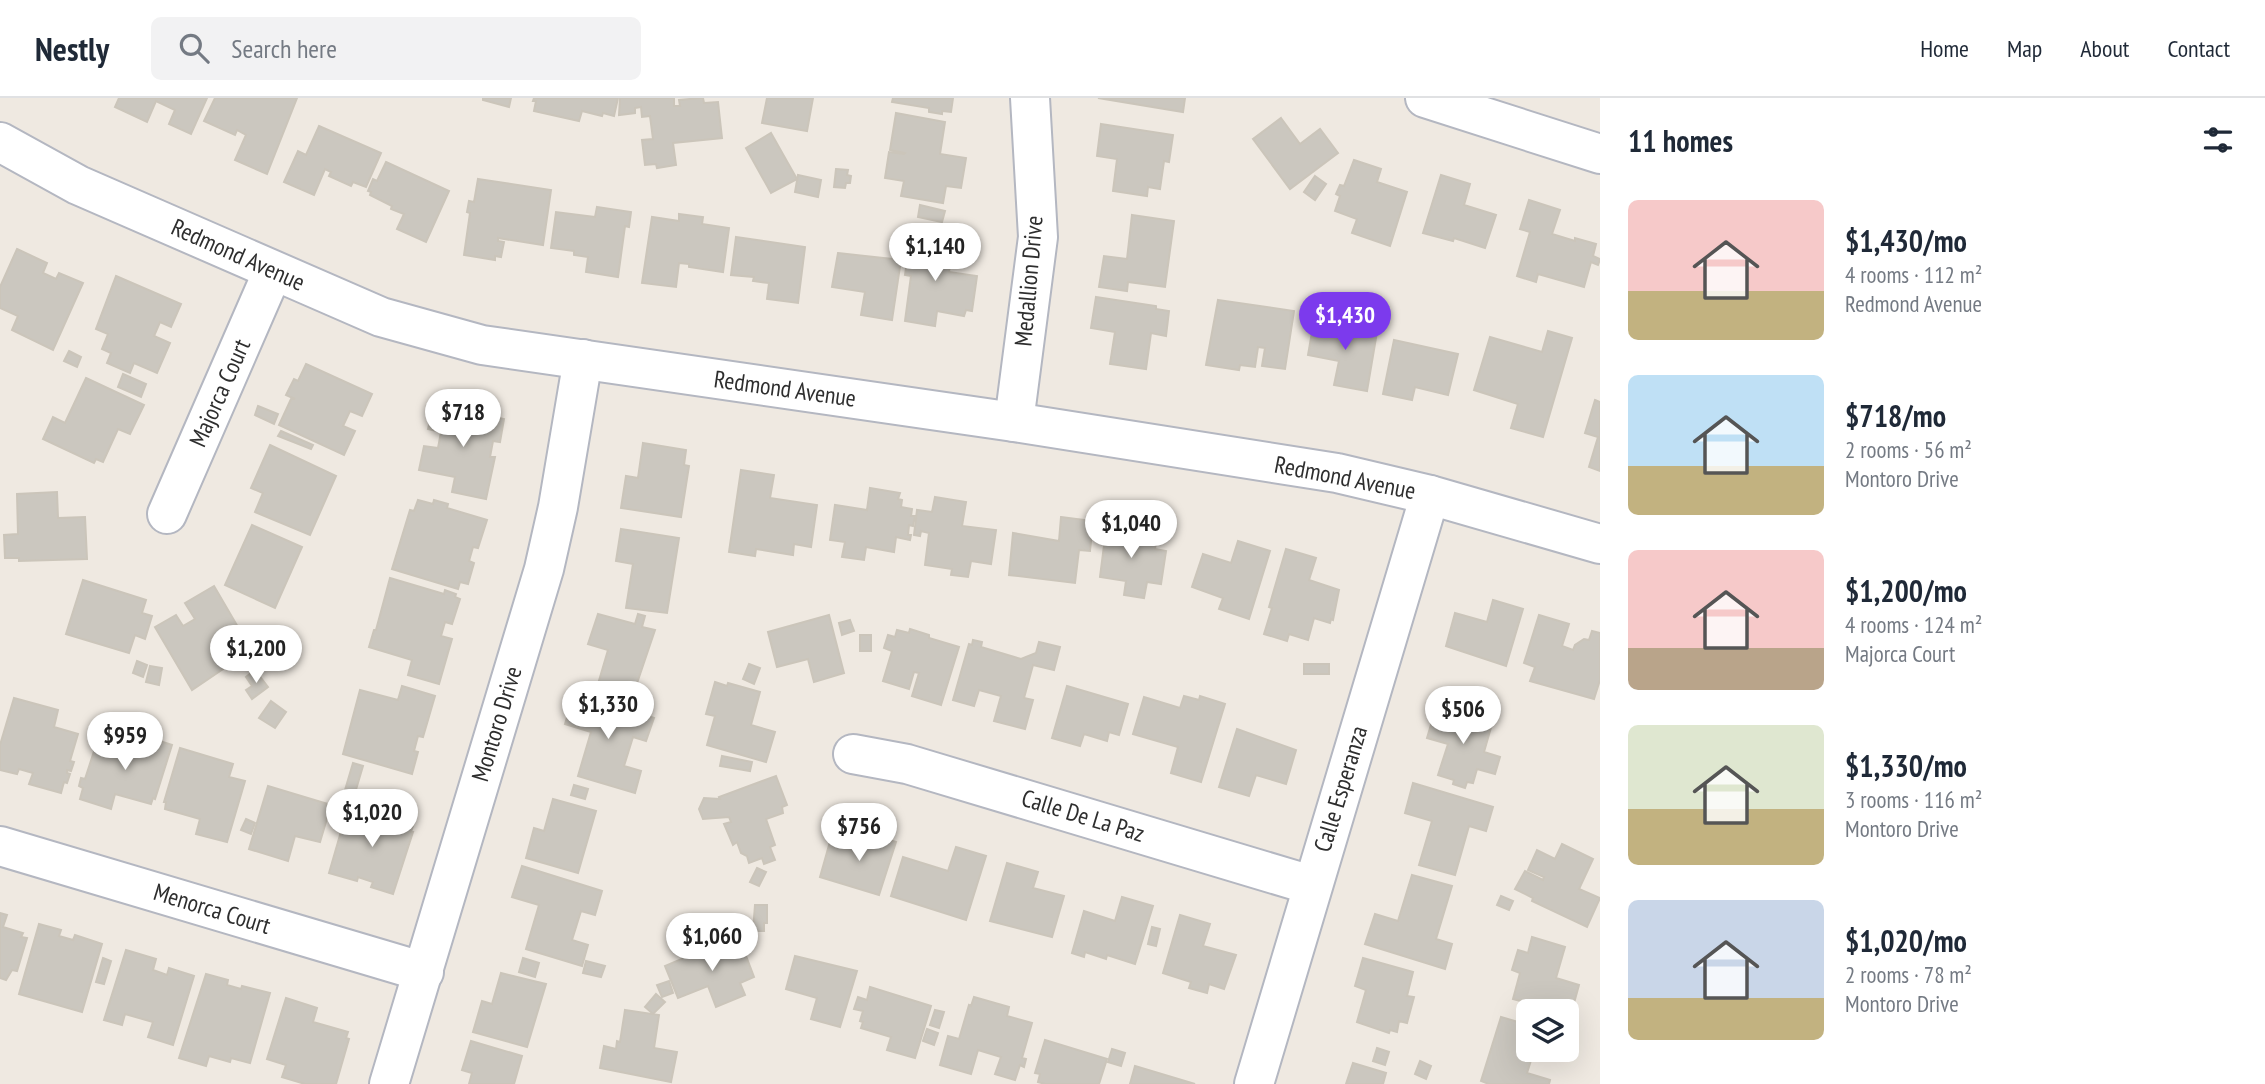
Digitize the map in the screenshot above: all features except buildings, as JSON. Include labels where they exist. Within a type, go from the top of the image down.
[{"type":"street","name":"Medallion Drive","points":[[1014,422],[1038,237],[1030,98]]},
{"type":"street","points":[[1425,98],[1600,154]]},
{"type":"street","name":"Redmond Avenue","points":[[0,142],[78,185],[381,317],[482,345],[1014,422],[1338,473],[1430,495],[1600,544]]},
{"type":"street","name":"Majorca Court","points":[[167,514],[273,271]]},
{"type":"street","name":"Montoro Drive","points":[[389,1084],[544,569],[558,506],[583,359]]},
{"type":"street","name":"Calle Esperanza","points":[[1254,1084],[1311,885],[1430,495]]},
{"type":"street","name":"Calle De La Paz","points":[[853,754],[907,764],[1311,885]]},
{"type":"street","name":"Menorca Court","points":[[0,846],[424,972]]}]
